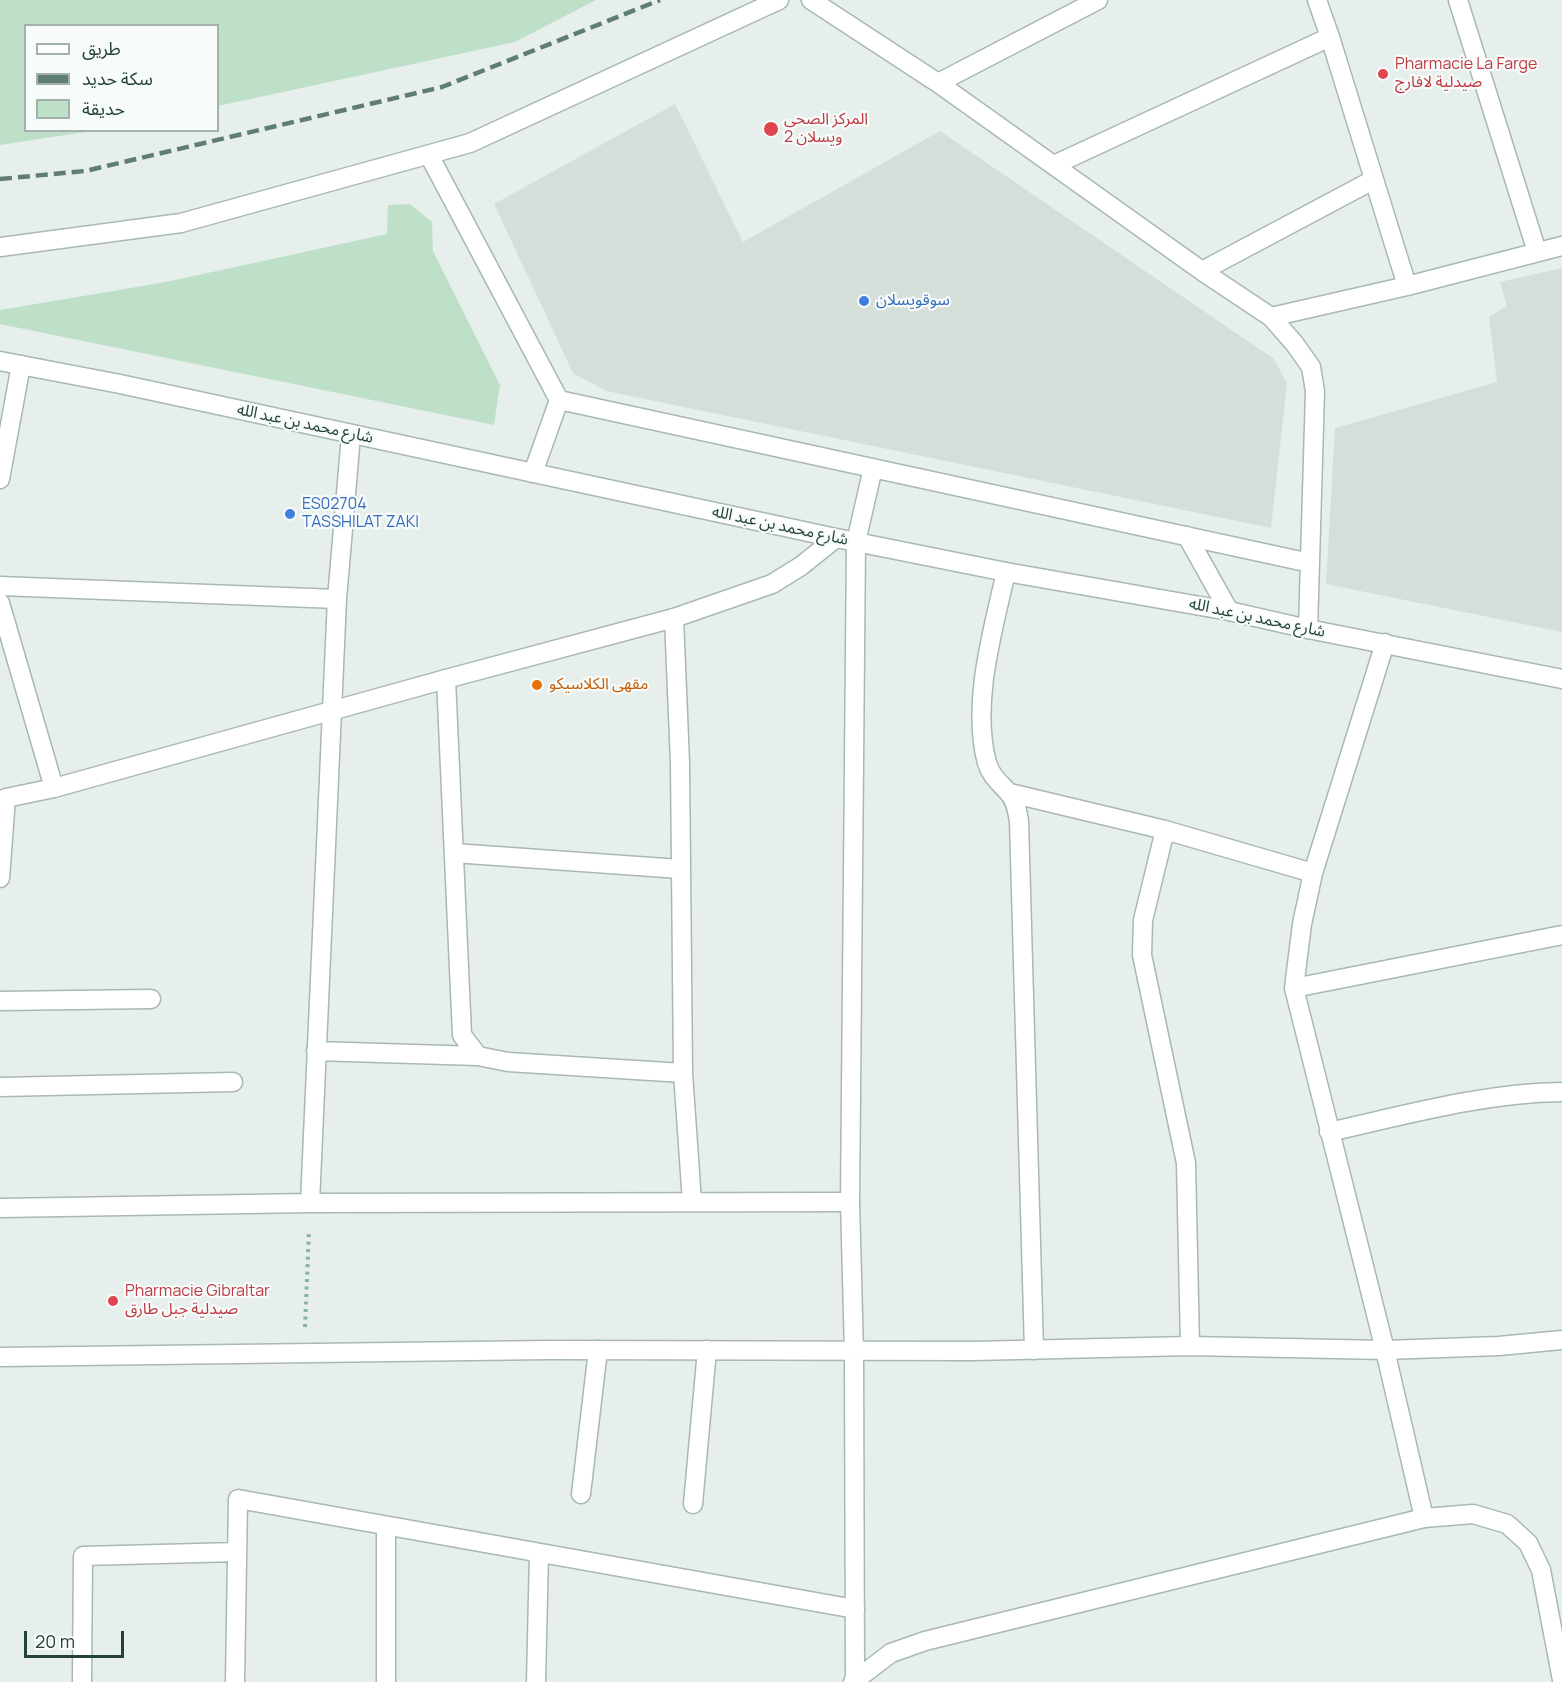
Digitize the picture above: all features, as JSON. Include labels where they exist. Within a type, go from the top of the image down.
[{"type":"street","points":[[0,247],[181,223],[470,143],[779,0]]},
{"type":"street","points":[[811,0],[938,83],[1202,271],[1271,317],[1294,343],[1311,367],[1315,391],[1308,629]]},
{"type":"street","points":[[938,83],[1098,0]]},
{"type":"street","points":[[1317,0],[1407,286]]},
{"type":"street","points":[[1458,0],[1537,252]]},
{"type":"street","points":[[1054,165],[1330,37]]},
{"type":"street","points":[[429,154],[559,400],[533,473]]},
{"type":"street","points":[[1202,271],[1374,180]]},
{"type":"street","points":[[1271,317],[1407,286],[1562,246]]},
{"type":"street","name":"شارع محمد بن عبد الله","points":[[0,361],[120,384],[836,538],[1006,572],[1229,611],[1308,629],[1562,679]]},
{"type":"street","points":[[0,479],[21,365]]},
{"type":"street","points":[[559,400],[1310,562]]},
{"type":"street","points":[[310,1203],[337,599],[351,435]]},
{"type":"street","points":[[854,1681],[854,1352],[850,1202],[856,542],[873,468]]},
{"type":"street","points":[[1187,536],[1229,611]]},
{"type":"street","points":[[0,878],[3,799],[54,788],[674,618],[772,584],[801,566],[836,538]]},
{"type":"street","points":[[1006,572],[985,663],[982,722],[987,763],[994,779],[1010,793],[1017,807],[1019,822],[1034,1350]]},
{"type":"street","points":[[0,586],[337,599]]},
{"type":"street","points":[[0,603],[54,788]]},
{"type":"street","points":[[674,618],[680,763],[683,1073],[692,1202]]},
{"type":"street","points":[[1385,643],[1313,873],[1302,924],[1294,988],[1385,1350],[1424,1518]]},
{"type":"street","points":[[446,679],[462,1035],[478,1056]]},
{"type":"street","points":[[1010,793],[1165,830],[1313,873]]},
{"type":"street","points":[[1165,830],[1143,920],[1142,955],[1186,1163],[1190,1346]]},
{"type":"street","points":[[454,853],[680,869]]},
{"type":"street","points":[[1294,988],[1562,935]]},
{"type":"street","points":[[0,1001],[151,999]]},
{"type":"street","points":[[316,1051],[478,1056],[508,1062],[683,1073]]},
{"type":"street","points":[[0,1086],[233,1082]]},
{"type":"street","points":[[1329,1132],[1421,1111],[1513,1095],[1562,1092]]},
{"type":"street","points":[[0,1208],[310,1203],[850,1202]]},
{"type":"street","points":[[0,1357],[598,1350],[854,1352],[1190,1346],[1385,1350],[1499,1346],[1562,1340]]},
{"type":"street","points":[[581,1494],[598,1350]]},
{"type":"street","points":[[693,1504],[707,1350]]},
{"type":"street","points":[[235,1682],[238,1499],[855,1609]]},
{"type":"street","points":[[854,1681],[891,1653],[925,1641],[1424,1518],[1473,1514],[1507,1524],[1528,1543],[1541,1570],[1562,1680]]},
{"type":"street","points":[[386,1526],[386,1682]]},
{"type":"street","points":[[82,1682],[83,1556],[237,1552]]},
{"type":"street","points":[[536,1682],[539,1553]]},
{"type":"path","points":[[304,1352],[310,1203]]},
{"type":"shaded area","name":"سوقويسلان","points":[[675,104],[743,242],[940,131],[1274,359],[1287,384],[1271,528],[606,391],[573,373],[494,204]]},
{"type":"shaded area","points":[[1562,268],[1562,632],[1326,584],[1335,428],[1497,382],[1489,317],[1507,306],[1500,282]]},
{"type":"green space","points":[[0,0],[596,0],[515,42],[219,106],[219,24],[24,24],[24,132],[85,132],[0,145]]},
{"type":"green space","points":[[410,204],[432,222],[433,251],[500,385],[494,425],[0,324],[0,310],[166,282],[387,234],[388,205]]},
{"type":"railway","points":[[0,179],[85,171],[442,87],[660,0]]},
{"type":"place","name":"Pharmacie La Farge صيدلية لافارج","points":[[1383,74]]},
{"type":"place","name":"المركز الصحي ويسلان 2","points":[[771,129]]},
{"type":"place","name":"سوقويسلان","points":[[864,301]]},
{"type":"place","name":"ES02704 TASSHILAT ZAKI","points":[[290,514]]},
{"type":"place","name":"مقهى الكلاسيكو","points":[[537,685]]},
{"type":"place","name":"Pharmacie Gibraltar صيدلية جبل طارق","points":[[113,1301]]}]
